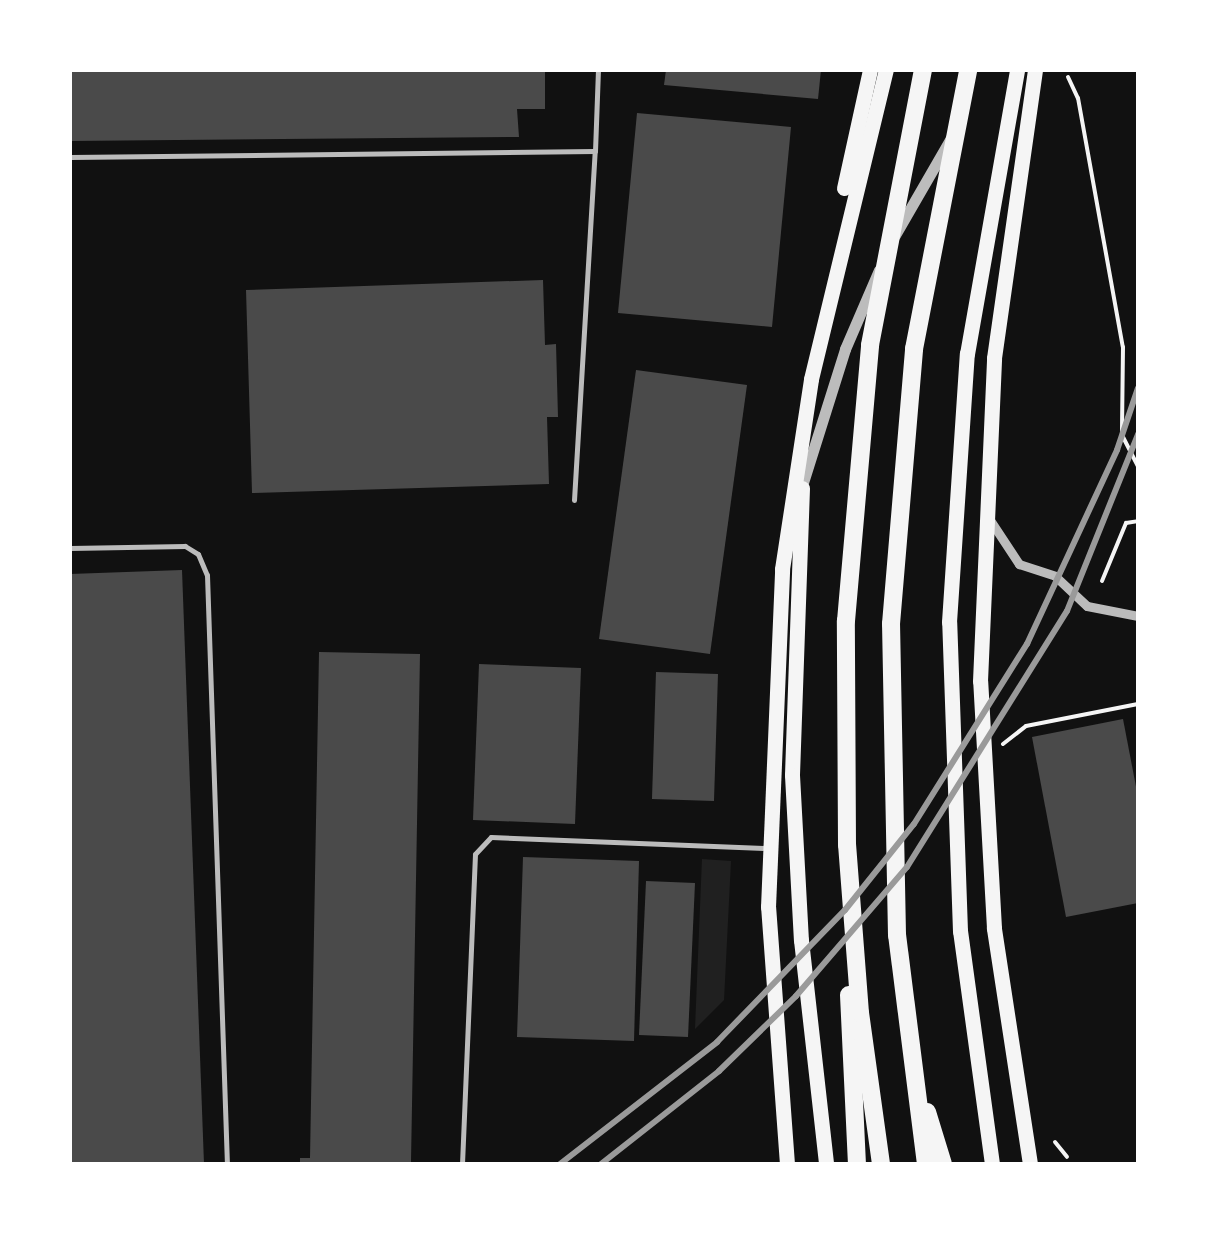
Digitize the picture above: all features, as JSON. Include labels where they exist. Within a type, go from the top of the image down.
[{"type":"highway","points":[[826,1164],[801,940],[792,776],[801,498],[826,290],[870,70]]},
{"type":"highway","points":[[787,1164],[769,965],[768,848],[782,569],[811,379],[886,70]]},
{"type":"highway","points":[[881,1164],[853,940],[844,708],[852,520],[880,277],[923,70]]},
{"type":"highway","points":[[926,1164],[897,935],[888,707],[898,502],[924,282],[968,70]]},
{"type":"highway","points":[[992,1164],[960,931],[949,751],[959,434],[984,232],[1017,70]]},
{"type":"highway","points":[[1030,1164],[1000,986],[984,817],[983,503],[1000,292],[1035,70]]},
{"type":"highway","points":[[853,940],[848,1012],[856,1164]]},
{"type":"highway","points":[[910,1059],[943,1164]]},
{"type":"street","points":[[782,569],[804,481],[866,297],[968,113]]},
{"type":"street","points":[[983,503],[1001,544],[1020,564],[1055,576],[1087,606],[1138,616]]},
{"type":"lane","points":[[574,500],[598,70]]},
{"type":"lane","points":[[70,156],[595,151]]},
{"type":"lane","points":[[70,548],[185,546],[198,554],[207,575],[227,1164]]},
{"type":"lane","points":[[462,1164],[475,854],[483,845],[492,836],[768,848]]},
{"type":"path","points":[[1068,77],[1078,98],[1124,347],[1122,435],[1138,467]]},
{"type":"path","points":[[1102,581],[1126,523],[1137,519]]},
{"type":"path","points":[[1004,744],[1026,726],[1138,704]]},
{"type":"path","points":[[1055,1142],[1066,1157]]},
{"type":"shaded area","points":[[702,859],[731,861],[724,1000],[695,1029]]},
{"type":"building","points":[[70,70],[545,70],[545,109],[517,109],[519,137],[70,141]]},
{"type":"building","points":[[666,70],[821,70],[818,99],[664,85]]},
{"type":"building","points":[[637,113],[791,127],[772,327],[618,313]]},
{"type":"building","points":[[543,280],[545,345],[556,344],[558,417],[547,417],[549,484],[252,493],[246,290]]},
{"type":"building","points":[[636,370],[747,385],[710,654],[599,639]]},
{"type":"building","points":[[182,570],[204,1164],[70,1164],[70,574]]},
{"type":"building","points":[[319,652],[420,654],[411,1162],[300,1164],[300,1158],[310,1158]]},
{"type":"building","points":[[479,664],[581,668],[575,824],[473,820]]},
{"type":"building","points":[[656,672],[718,674],[714,801],[652,799]]},
{"type":"building","points":[[1123,719],[1138,797],[1138,903],[1066,917],[1032,737]]},
{"type":"building","points":[[523,857],[639,861],[634,1041],[517,1037]]},
{"type":"building","points":[[646,881],[695,883],[688,1037],[639,1035]]},
{"type":"railway","points":[[560,1164],[717,1042],[845,910],[914,824],[1027,644],[1117,450],[1138,388]]},
{"type":"railway","points":[[601,1164],[719,1071],[796,996],[907,867],[1067,611],[1138,434]]}]
